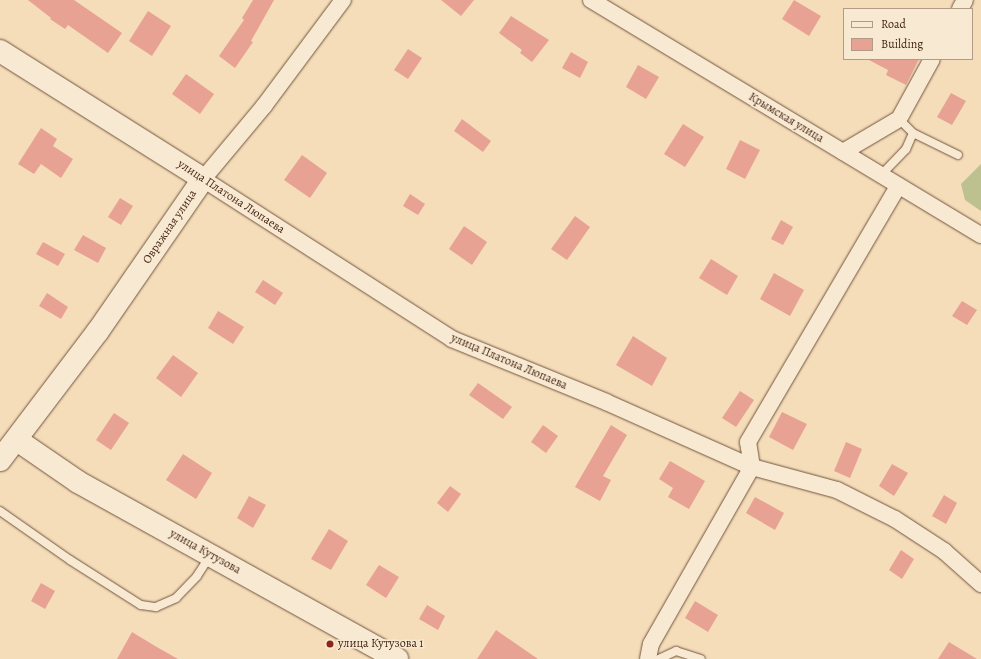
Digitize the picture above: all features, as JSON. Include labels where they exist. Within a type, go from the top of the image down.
[{"type":"street","name":"Овражная улица","points":[[0,460],[17,440],[98,331],[203,179],[264,106],[343,0]]},
{"type":"street","name":"Крымская улица","points":[[591,0],[981,235]]},
{"type":"street","name":"улица Платона Люпаева","points":[[0,51],[452,339],[606,402],[752,467],[837,490],[895,519],[944,551],[981,584]]},
{"type":"street","points":[[843,152],[899,119],[931,60]]},
{"type":"street","points":[[648,659],[651,644],[752,467],[748,442],[898,186]]},
{"type":"street","name":"улица Кутузова","points":[[17,440],[78,482],[397,659]]},
{"type":"lane","points":[[899,119],[913,133],[958,155]]},
{"type":"lane","points":[[881,175],[906,149],[913,133]]},
{"type":"lane","points":[[0,511],[70,560],[141,605],[156,607],[176,598],[197,576],[210,555]]},
{"type":"lane","points":[[659,659],[676,651],[701,659]]},
{"type":"green space","points":[[981,164],[981,211],[965,200],[961,184]]},
{"type":"building","points":[[28,0],[74,0],[122,33],[108,53],[68,25],[65,29],[50,19],[51,18]]},
{"type":"building","points":[[253,0],[274,0],[251,41],[253,42],[235,68],[219,56],[244,20],[242,18]]},
{"type":"building","points":[[441,0],[474,0],[461,16]]},
{"type":"building","points":[[794,0],[821,16],[809,36],[782,19]]},
{"type":"building","points":[[148,11],[171,26],[152,56],[129,41]]},
{"type":"building","points":[[511,16],[549,40],[532,62],[520,53],[522,50],[499,33]]},
{"type":"building","points":[[408,49],[422,58],[408,79],[394,70]]},
{"type":"building","points":[[571,52],[588,62],[580,78],[562,68]]},
{"type":"building","points":[[869,60],[918,60],[906,85],[886,75],[888,70]]},
{"type":"building","points":[[638,65],[659,77],[646,99],[626,87]]},
{"type":"building","points":[[186,74],[214,94],[200,114],[172,94]]},
{"type":"building","points":[[951,93],[966,101],[952,125],[937,117]]},
{"type":"building","points":[[462,119],[491,141],[483,152],[454,131]]},
{"type":"building","points":[[683,124],[704,137],[685,167],[664,154]]},
{"type":"building","points":[[41,128],[57,139],[53,146],[73,159],[61,178],[41,164],[34,174],[18,164]]},
{"type":"building","points":[[740,140],[760,150],[745,179],[726,169]]},
{"type":"building","points":[[302,155],[327,173],[310,198],[284,180]]},
{"type":"building","points":[[410,194],[425,204],[418,215],[403,206]]},
{"type":"building","points":[[120,198],[133,206],[121,225],[108,217]]},
{"type":"building","points":[[575,216],[590,227],[567,260],[551,249]]},
{"type":"building","points":[[781,220],[793,227],[783,245],[771,239]]},
{"type":"building","points":[[464,226],[487,242],[472,265],[449,249]]},
{"type":"building","points":[[83,235],[106,248],[98,263],[74,250]]},
{"type":"building","points":[[43,242],[65,254],[58,266],[36,254]]},
{"type":"building","points":[[711,259],[738,276],[727,295],[699,278]]},
{"type":"building","points":[[774,273],[804,290],[790,316],[760,299]]},
{"type":"building","points":[[263,280],[283,293],[275,305],[255,292]]},
{"type":"building","points":[[47,293],[68,307],[61,319],[39,306]]},
{"type":"building","points":[[962,301],[977,310],[967,325],[952,316]]},
{"type":"building","points":[[218,311],[244,327],[233,344],[208,328]]},
{"type":"building","points":[[633,336],[667,358],[652,386],[616,365]]},
{"type":"building","points":[[173,355],[198,373],[181,397],[156,378]]},
{"type":"building","points":[[478,383],[512,407],[503,419],[469,395]]},
{"type":"building","points":[[740,391],[754,400],[736,427],[722,418]]},
{"type":"building","points":[[782,412],[807,424],[793,450],[769,437]]},
{"type":"building","points":[[114,413],[129,423],[111,450],[96,440]]},
{"type":"building","points":[[543,425],[558,436],[546,453],[531,442]]},
{"type":"building","points":[[611,425],[627,435],[603,476],[611,480],[600,501],[575,487]]},
{"type":"building","points":[[846,442],[862,449],[850,478],[834,471]]},
{"type":"building","points":[[183,454],[212,473],[196,499],[166,480]]},
{"type":"building","points":[[670,461],[705,481],[689,509],[668,497],[673,488],[659,479]]},
{"type":"building","points":[[892,464],[908,473],[894,496],[879,486]]},
{"type":"building","points":[[450,486],[461,494],[448,512],[437,503]]},
{"type":"building","points":[[944,495],[957,503],[946,524],[932,516]]},
{"type":"building","points":[[249,496],[266,505],[253,528],[237,518]]},
{"type":"building","points":[[755,497],[784,513],[775,530],[746,513]]},
{"type":"building","points":[[329,529],[348,541],[331,570],[311,559]]},
{"type":"building","points":[[901,550],[914,559],[902,579],[889,570]]},
{"type":"building","points":[[379,565],[399,577],[386,598],[366,585]]},
{"type":"building","points":[[41,583],[55,591],[45,609],[31,601]]},
{"type":"building","points":[[695,601],[718,615],[708,632],[685,618]]},
{"type":"building","points":[[427,605],[445,616],[438,630],[419,619]]},
{"type":"building","points":[[496,630],[538,659],[477,659]]},
{"type":"building","points":[[132,632],[155,646],[178,659],[117,659]]},
{"type":"building","points":[[949,642],[977,659],[938,659]]},
{"type":"place","name":"улица Кутузова 1","points":[[330,644]]}]
